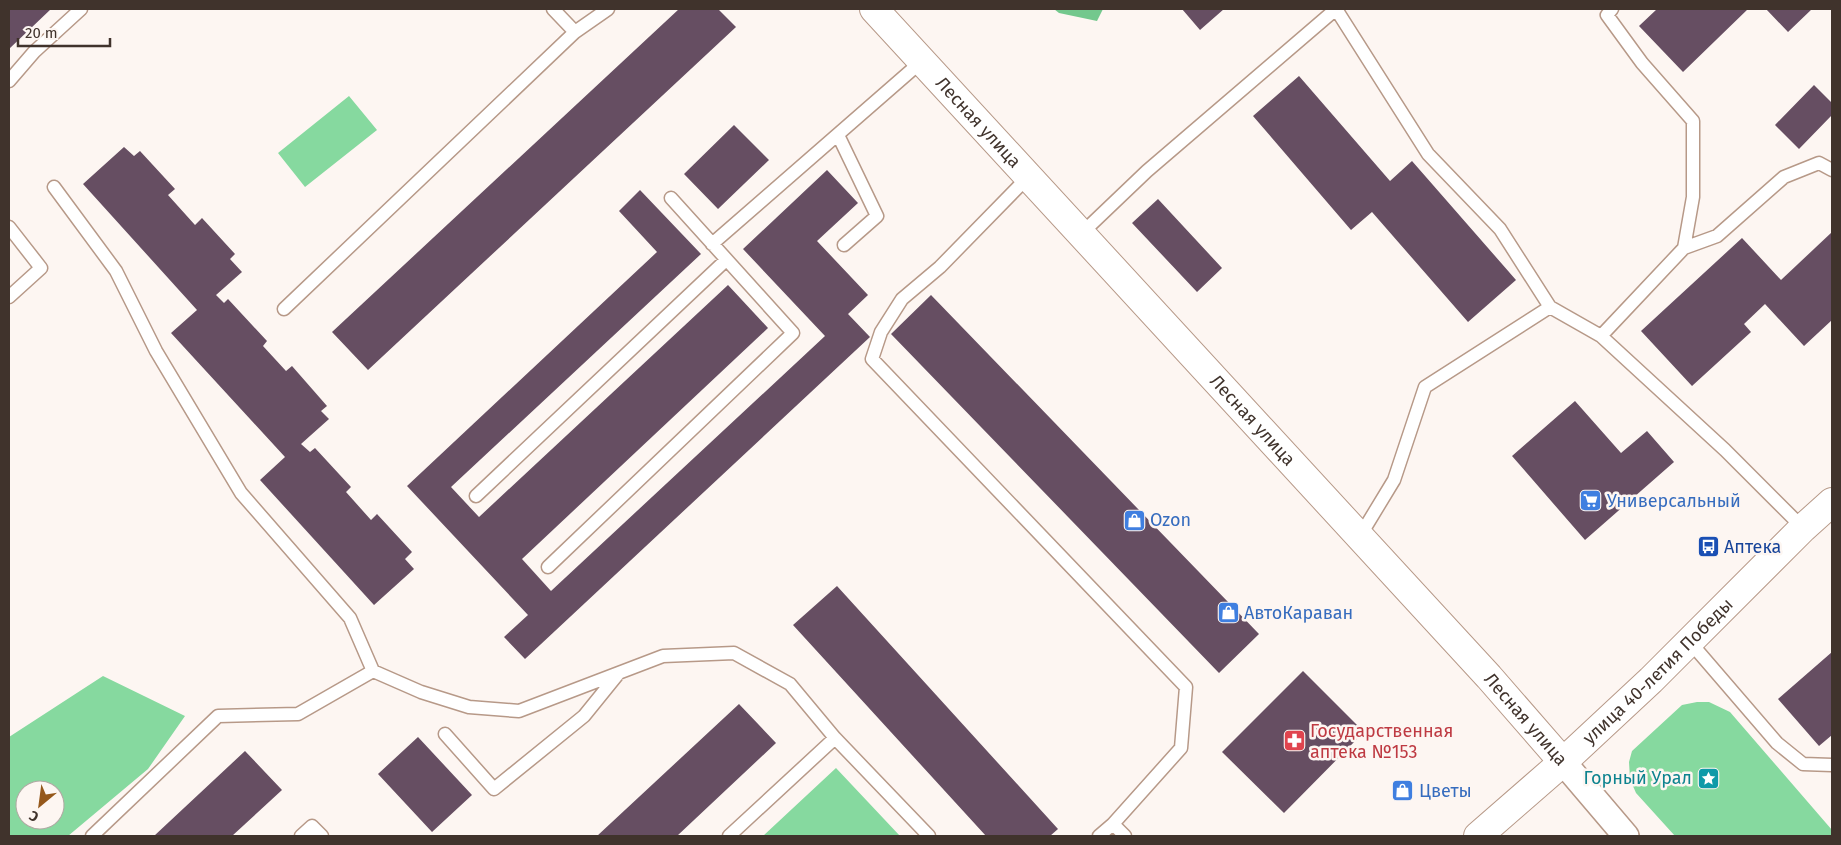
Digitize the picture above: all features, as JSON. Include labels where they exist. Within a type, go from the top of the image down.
[{"type":"street","name":"Лесная улица","points":[[874,9],[1483,670],[1626,836]]},
{"type":"street","name":"улица 40-летия Победы","points":[[1478,836],[1563,762],[1690,642],[1803,528],[1832,502]]},
{"type":"lane","points":[[9,80],[34,52],[81,9]]},
{"type":"lane","points":[[553,9],[575,32]]},
{"type":"lane","points":[[284,309],[575,32],[608,9]]},
{"type":"lane","points":[[1081,234],[1147,171],[1336,9],[1428,154],[1500,229],[1550,308],[1602,336],[1725,450],[1803,528]]},
{"type":"lane","points":[[1612,9],[1607,15],[1642,63],[1693,121],[1693,197],[1684,248]]},
{"type":"lane","points":[[712,244],[922,61]]},
{"type":"lane","points":[[838,135],[877,216],[844,245]]},
{"type":"lane","points":[[1602,336],[1684,248],[1717,236],[1784,177],[1819,162],[1832,170]]},
{"type":"lane","points":[[1029,176],[940,267],[902,299],[881,332],[872,358],[1186,687],[1181,748],[1113,824],[1099,836]]},
{"type":"lane","points":[[54,187],[116,271],[156,351],[241,493],[350,618],[373,672],[421,692],[469,707],[519,711],[663,656],[734,653],[790,684],[835,738],[929,836]]},
{"type":"lane","points":[[548,568],[793,333],[671,198]]},
{"type":"lane","points":[[9,227],[40,268],[9,296]]},
{"type":"lane","points":[[476,496],[726,260]]},
{"type":"lane","points":[[1360,536],[1394,480],[1425,388],[1550,308]]},
{"type":"lane","points":[[1690,642],[1777,743],[1803,764],[1832,765]]},
{"type":"lane","points":[[92,836],[218,716],[298,714],[373,672]]},
{"type":"lane","points":[[445,734],[494,789],[584,716],[618,674]]},
{"type":"lane","points":[[729,836],[835,738]]},
{"type":"lane","points":[[1113,824],[1126,836]]},
{"type":"lane","points":[[301,836],[312,826],[322,836]]},
{"type":"green space","points":[[1054,9],[1103,9],[1097,21],[1059,13]]},
{"type":"green space","points":[[349,96],[377,130],[305,187],[278,153]]},
{"type":"green space","points":[[103,676],[185,716],[148,769],[68,836],[9,836],[9,737]]},
{"type":"green space","points":[[1709,702],[1730,712],[1832,830],[1832,836],[1675,836],[1636,793],[1630,779],[1629,762],[1632,751],[1682,705]]},
{"type":"green space","points":[[836,768],[900,836],[763,836]]},
{"type":"building","points":[[9,9],[51,9],[9,49]]},
{"type":"building","points":[[679,9],[718,9],[736,27],[368,370],[332,332]]},
{"type":"building","points":[[1182,9],[1224,9],[1200,30]]},
{"type":"building","points":[[1657,9],[1748,9],[1683,72],[1639,26]]},
{"type":"building","points":[[1766,9],[1812,9],[1788,32]]},
{"type":"building","points":[[1299,76],[1390,181],[1412,161],[1516,280],[1468,322],[1372,212],[1351,230],[1253,116]]},
{"type":"building","points":[[1814,85],[1832,103],[1832,115],[1799,149],[1775,125]]},
{"type":"building","points":[[734,125],[769,160],[718,209],[684,174]]},
{"type":"building","points":[[124,147],[134,156],[140,151],[175,189],[168,195],[195,225],[202,218],[235,254],[230,259],[242,272],[216,295],[224,303],[228,299],[267,341],[263,346],[286,371],[292,366],[327,406],[321,411],[329,419],[301,444],[310,452],[315,448],[351,487],[346,492],[371,520],[377,514],[412,552],[405,559],[414,569],[374,605],[260,480],[285,457],[171,333],[197,310],[83,184]]},
{"type":"building","points":[[827,170],[858,203],[817,241],[868,295],[848,314],[870,337],[525,659],[504,637],[528,615],[407,486],[657,252],[619,211],[640,190],[701,254],[451,487],[479,517],[728,285],[768,328],[522,559],[551,591],[825,336],[743,249]]},
{"type":"building","points":[[1158,199],[1222,268],[1197,292],[1132,223]]},
{"type":"building","points":[[1832,232],[1832,320],[1804,346],[1765,304],[1744,324],[1751,332],[1692,386],[1641,331],[1742,238],[1781,280]]},
{"type":"building","points":[[931,295],[1259,634],[1219,673],[891,334]]},
{"type":"building","name":"Универсальный","points":[[1575,401],[1621,453],[1647,431],[1674,462],[1585,540],[1512,456]]},
{"type":"building","points":[[837,586],[1058,829],[1050,836],[986,836],[793,625]]},
{"type":"building","points":[[1832,652],[1832,735],[1819,746],[1778,699]]},
{"type":"building","name":"Государственная аптека №153","points":[[1303,671],[1364,732],[1284,813],[1222,752]]},
{"type":"building","points":[[739,704],[776,743],[677,836],[597,836]]},
{"type":"building","points":[[418,737],[472,795],[432,832],[378,774]]},
{"type":"building","points":[[245,751],[282,790],[232,836],[154,836]]},
{"type":"place","name":"Универсальный","points":[[1591,501]]},
{"type":"place","name":"Ozon","points":[[1134,520]]},
{"type":"place","name":"Аптека","points":[[1708,547]]},
{"type":"place","name":"АвтоКараван","points":[[1228,613]]},
{"type":"place","name":"Государственная аптека №153","points":[[1294,741]]},
{"type":"place","name":"Горный Урал","points":[[1708,778]]},
{"type":"place","name":"Цветы","points":[[1403,791]]}]
